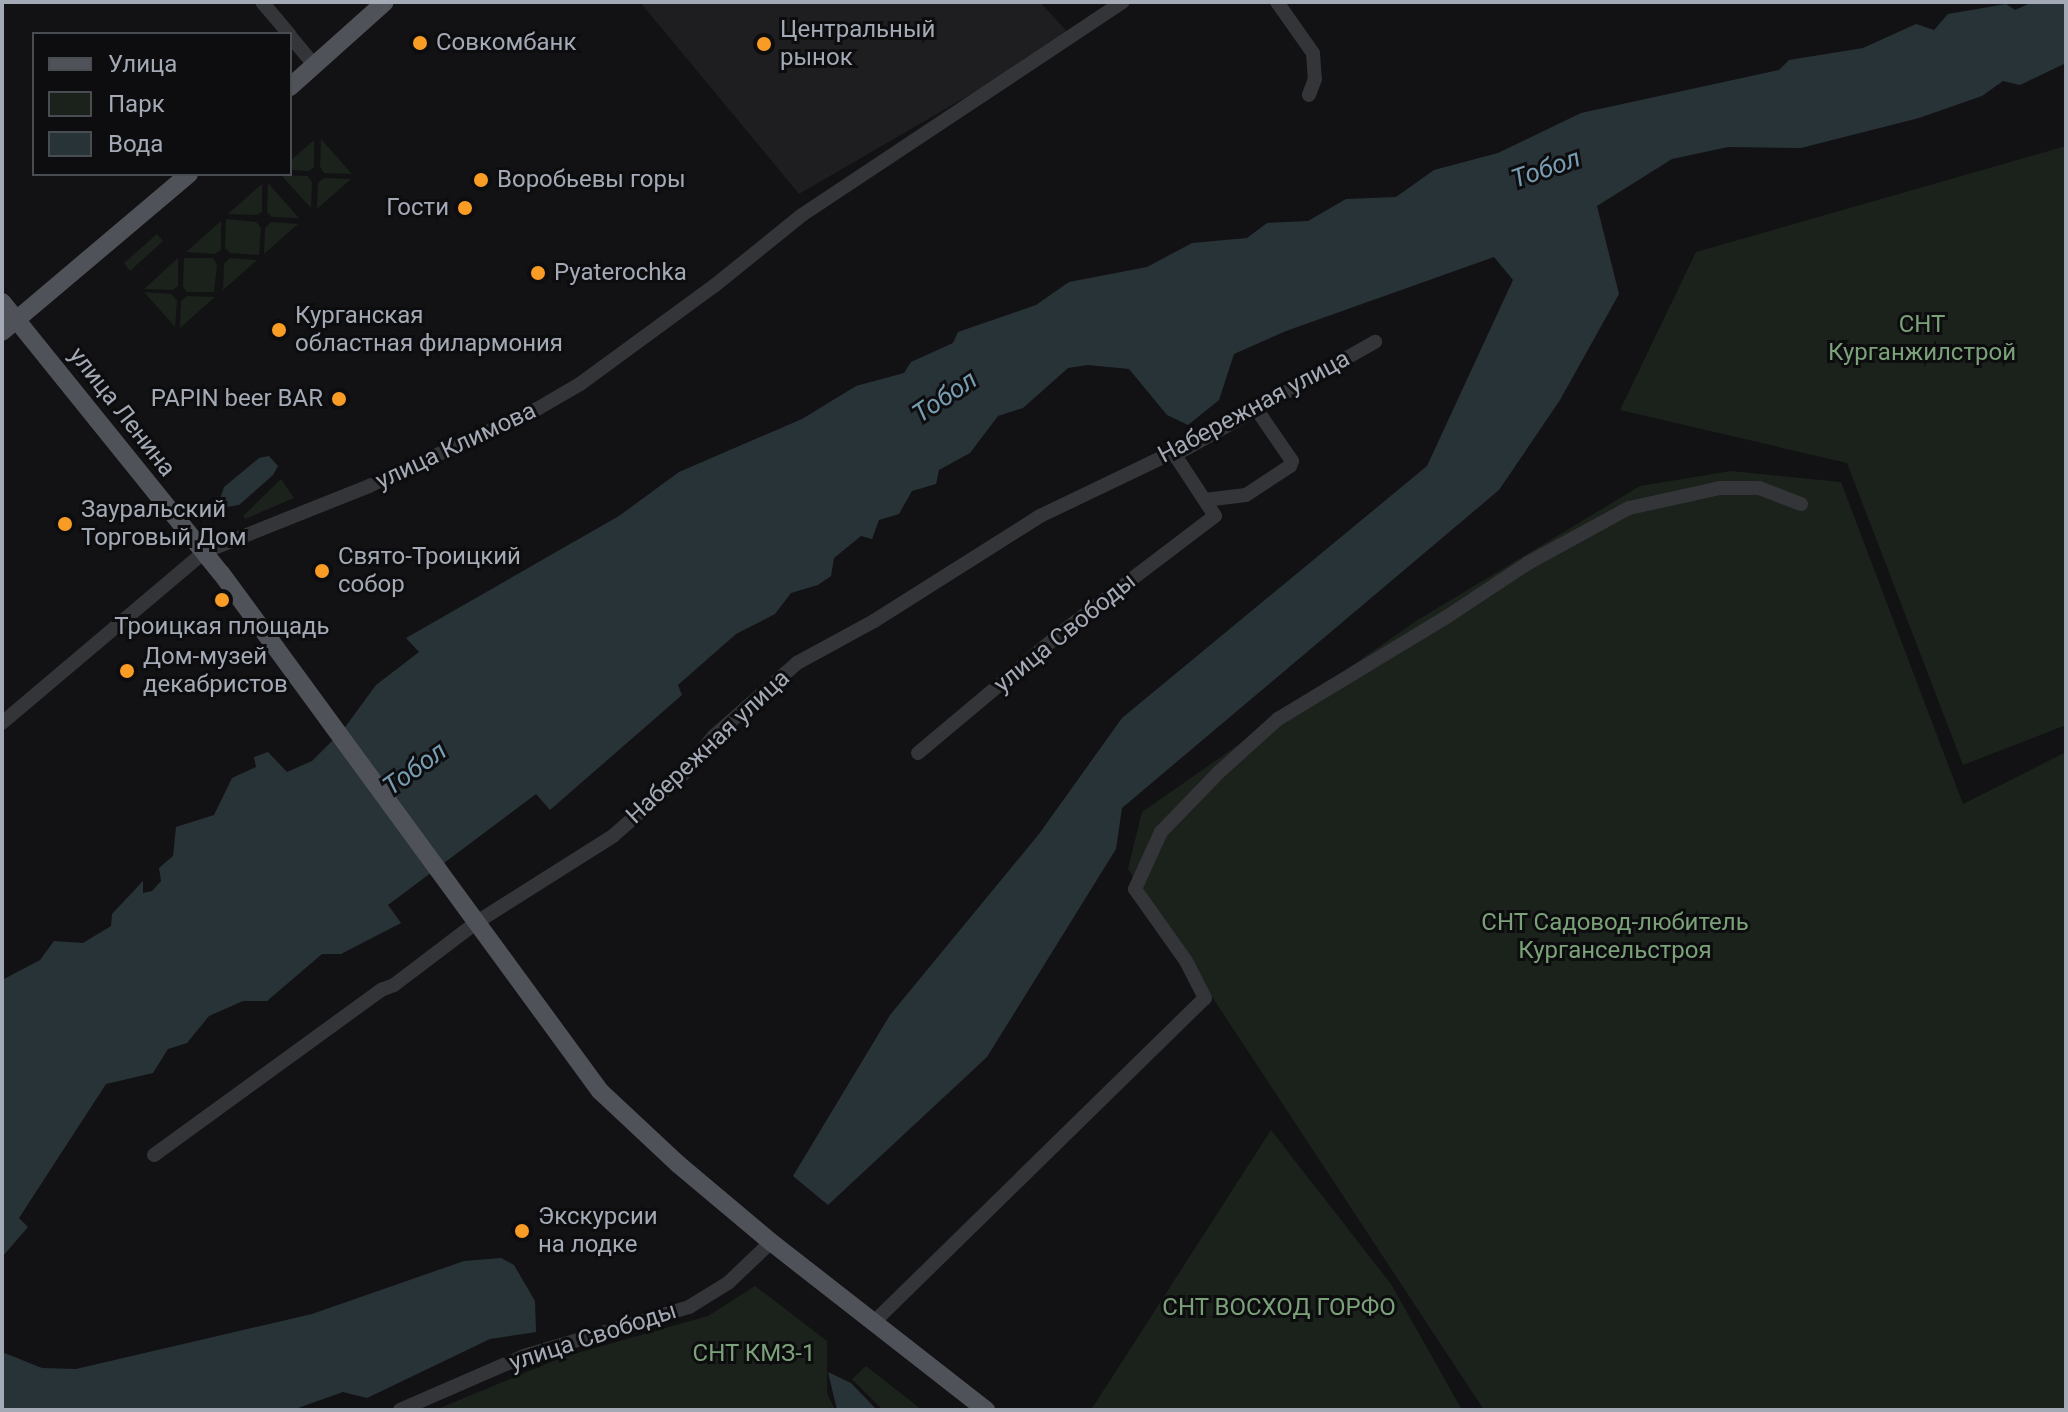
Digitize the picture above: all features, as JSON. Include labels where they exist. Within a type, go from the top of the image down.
[{"type":"main road","points":[[292,85],[385,2]]},
{"type":"main road","points":[[9,326],[187,176]]},
{"type":"main road","name":"улица Ленина","points":[[2,302],[9,326],[204,552],[600,1091],[678,1164],[771,1242],[876,1320],[986,1410]]},
{"type":"street","points":[[262,2],[287,32]]},
{"type":"street","name":"улица Климова","points":[[2,723],[204,552],[369,486],[559,397],[630,350],[802,215],[1123,2]]},
{"type":"street","points":[[1277,2],[1313,53],[1315,79],[1309,95]]},
{"type":"street","points":[[292,39],[315,66]]},
{"type":"street","name":"Набережная улица","points":[[154,1155],[381,990],[394,985],[477,922],[613,836],[683,774],[714,736],[797,663],[874,621],[1040,516],[1161,458],[1175,455],[1375,342]]},
{"type":"street","points":[[1175,455],[1205,500],[1246,495],[1290,466],[1292,461],[1257,410]]},
{"type":"street","points":[[876,1320],[1205,998],[1186,961],[1135,889],[1161,832],[1268,728],[1528,563],[1629,508],[1720,488],[1759,488],[1801,504]]},
{"type":"street","name":"улица Свободы","points":[[918,753],[1062,632],[1215,516],[1205,500]]},
{"type":"street","name":"улица Свободы","points":[[400,1410],[524,1356],[689,1307],[728,1283],[771,1242]]},
{"type":"shaded area","points":[[640,2],[1040,2],[1071,36],[799,194]]},
{"type":"green space","points":[[321,139],[352,174],[324,173],[320,167]]},
{"type":"green space","points":[[314,140],[314,167],[309,171],[292,170],[292,159]]},
{"type":"green space","name":"СНТ Курганжилстрой","points":[[2066,146],[2066,725],[1963,765],[1847,463],[1620,410],[1696,252]]},
{"type":"green space","points":[[282,176],[308,176],[312,183],[311,208]]},
{"type":"green space","points":[[324,178],[351,179],[317,209],[318,183]]},
{"type":"green space","points":[[268,183],[299,218],[272,217],[267,212]]},
{"type":"green space","points":[[262,184],[262,212],[257,215],[228,214]]},
{"type":"green space","points":[[226,219],[256,222],[261,228],[259,255],[230,253],[225,248]]},
{"type":"green space","points":[[221,221],[221,250],[215,254],[186,252]]},
{"type":"green space","points":[[271,222],[298,224],[264,254],[265,228]]},
{"type":"green space","points":[[157,234],[163,241],[130,271],[124,263]]},
{"type":"green space","points":[[178,258],[178,286],[173,290],[144,289]]},
{"type":"green space","points":[[184,258],[213,258],[217,265],[214,292],[187,292],[183,287]]},
{"type":"green space","points":[[230,258],[257,260],[223,290],[224,264]]},
{"type":"green space","points":[[144,292],[172,294],[177,301],[175,327]]},
{"type":"green space","points":[[187,296],[215,297],[180,328],[181,301]]},
{"type":"green space","name":"СНТ Садовод-любитель Кургансельстроя","points":[[1731,471],[1841,482],[1963,804],[2066,752],[2066,1410],[1484,1410],[1128,869],[1142,812],[1416,621],[1640,486]]},
{"type":"green space","points":[[281,479],[294,498],[245,519],[243,516]]},
{"type":"green space","name":"СНТ ВОСХОД ГОРФО","points":[[1271,1130],[1391,1284],[1462,1410],[1091,1410]]},
{"type":"green space","name":"СНТ КМЗ-1","points":[[755,1286],[827,1341],[827,1393],[835,1410],[435,1410],[563,1357],[708,1316]]},
{"type":"green space","points":[[866,1366],[922,1410],[883,1410],[852,1379]]},
{"type":"water","name":"Тобол","points":[[2032,2],[2066,2],[2066,63],[2020,85],[2003,81],[1982,96],[1919,118],[1801,148],[1728,147],[1672,159],[1597,206],[1619,294],[1560,400],[1499,490],[1122,808],[1116,849],[987,1057],[828,1205],[793,1176],[890,1015],[1039,834],[1122,718],[1427,466],[1513,280],[1494,257],[1286,331],[1234,354],[1219,400],[1188,425],[1167,415],[1129,369],[1088,365],[1068,368],[1023,408],[998,416],[970,453],[939,470],[936,484],[912,491],[899,514],[879,520],[872,539],[861,536],[834,558],[831,576],[818,585],[791,593],[775,614],[736,634],[678,685],[682,695],[550,810],[536,794],[388,905],[401,923],[341,954],[322,954],[267,1001],[243,1001],[209,1016],[187,1043],[168,1049],[153,1073],[106,1084],[19,1218],[28,1227],[2,1257],[2,980],[40,960],[54,941],[83,943],[111,926],[112,914],[143,881],[143,893],[152,891],[161,881],[159,868],[173,856],[176,827],[214,815],[232,778],[256,767],[254,757],[268,752],[287,772],[312,761],[343,730],[376,685],[419,652],[406,638],[619,516],[679,472],[802,419],[856,386],[904,373],[911,362],[953,343],[958,332],[1036,305],[1069,282],[1147,267],[1192,243],[1247,238],[1267,223],[1308,221],[1346,199],[1396,197],[1434,170],[1498,153],[1581,113],[1779,70],[1789,60],[1863,48],[1916,24],[1934,30],[1948,14],[2006,4],[2015,10]]},
{"type":"water","points":[[269,456],[278,466],[273,475],[239,505],[227,507],[220,499],[224,487],[259,458]]},
{"type":"water","points":[[501,1258],[514,1265],[535,1301],[536,1332],[490,1339],[367,1398],[343,1392],[298,1408],[275,1410],[2,1410],[2,1352],[42,1368],[76,1369],[312,1314],[464,1261]]},
{"type":"water","points":[[828,1372],[851,1383],[877,1410],[837,1410]]},
{"type":"place","name":"Совкомбанк","points":[[420,43]]},
{"type":"place","name":"Центральный рынок","points":[[764,44]]},
{"type":"place","name":"Воробьевы горы","points":[[481,180]]},
{"type":"place","name":"Гости","points":[[465,208]]},
{"type":"place","name":"Pyaterochka","points":[[538,273]]},
{"type":"place","name":"Курганская областная филармония","points":[[279,330]]},
{"type":"place","name":"PAPIN beer BAR","points":[[339,399]]},
{"type":"place","name":"Зауральский Торговый Дом","points":[[65,524]]},
{"type":"place","name":"Свято-Троицкий собор","points":[[322,571]]},
{"type":"place","name":"Троицкая площадь","points":[[222,600]]},
{"type":"place","name":"Дом-музей декабристов","points":[[127,671]]},
{"type":"place","name":"Экскурсии на лодке","points":[[522,1231]]}]
